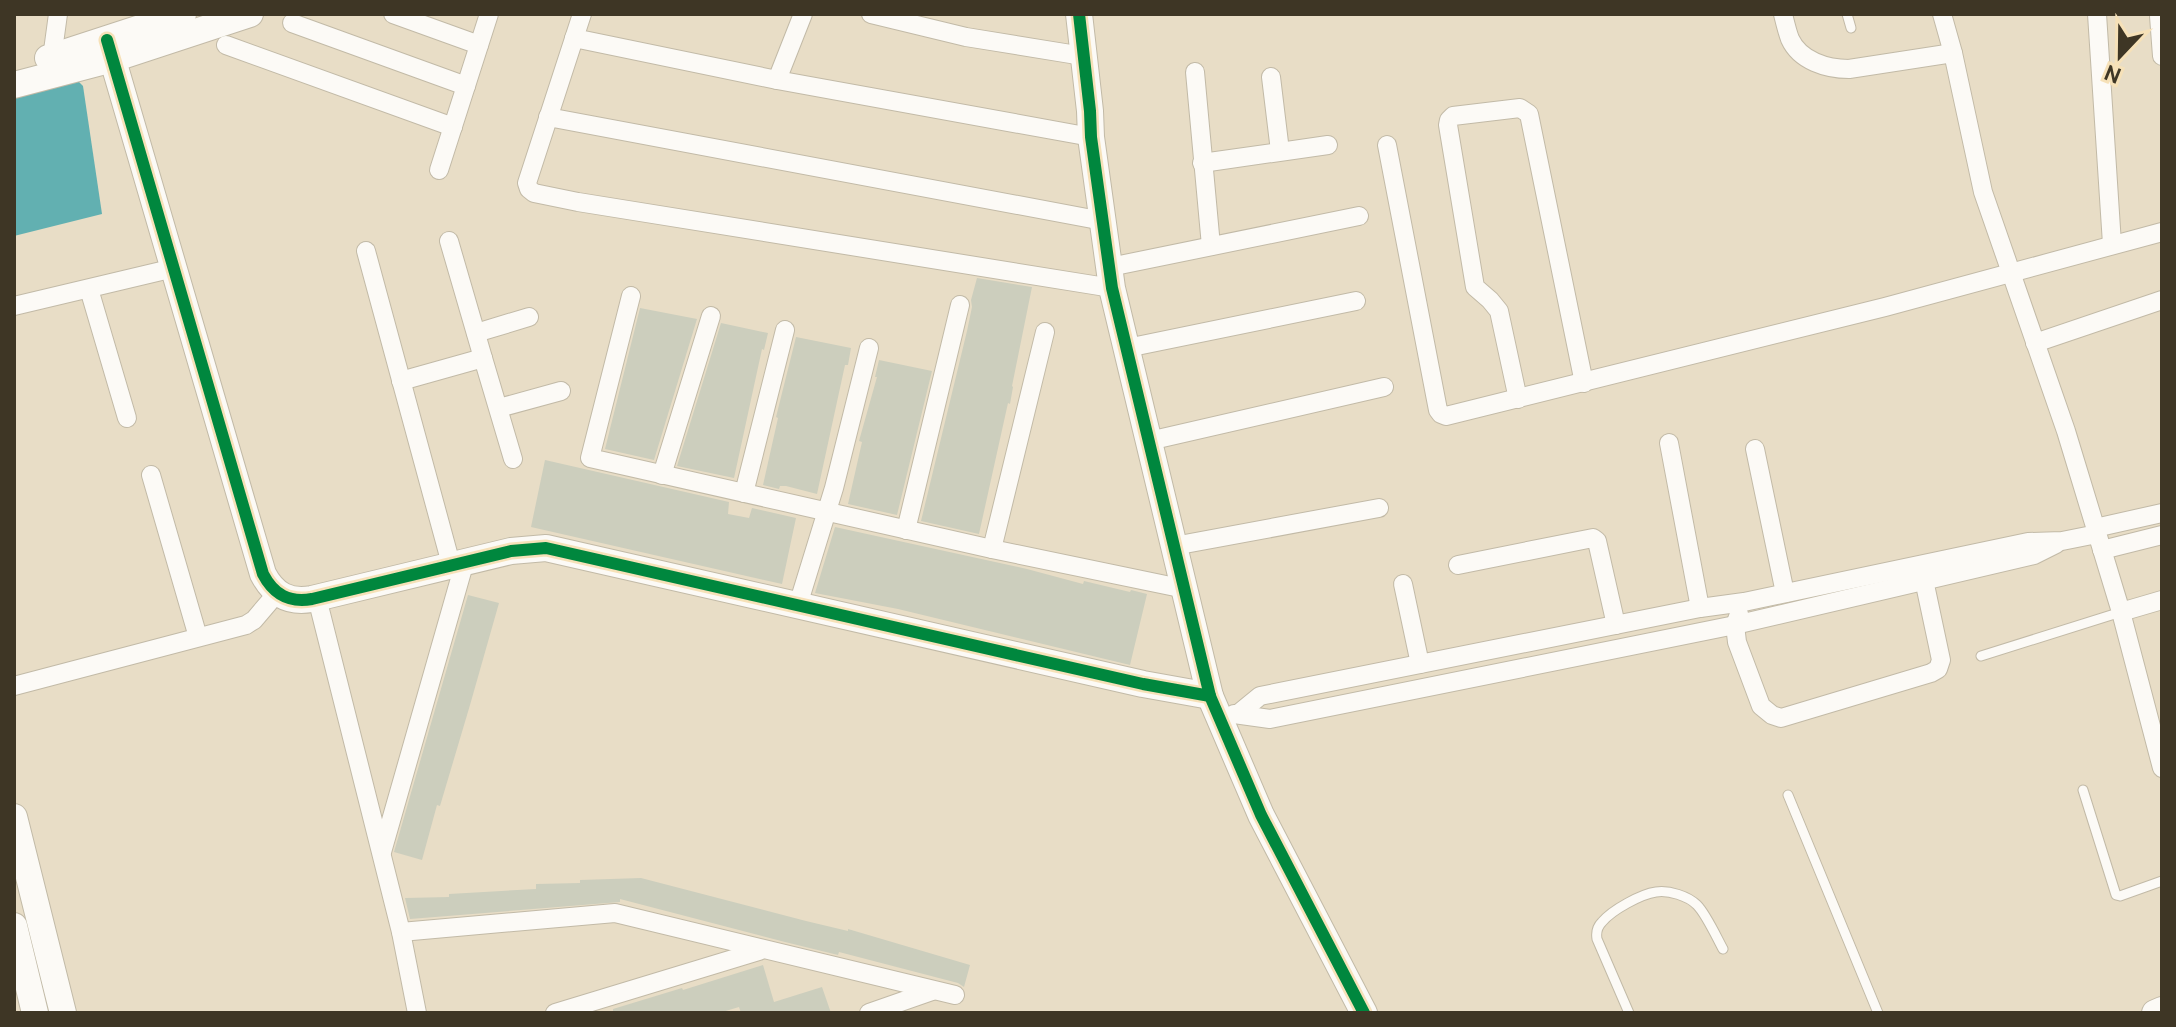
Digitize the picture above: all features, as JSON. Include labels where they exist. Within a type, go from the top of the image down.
[{"type":"street","points":[[52,58],[58,14]]},
{"type":"street","points":[[14,67],[52,58],[183,14]]},
{"type":"street","points":[[14,85],[121,36],[250,14]]},
{"type":"street","points":[[393,14],[479,45]]},
{"type":"street","points":[[439,170],[489,14]]},
{"type":"street","points":[[582,14],[527,183],[534,193],[610,207],[1111,277],[1211,246],[1359,216]]},
{"type":"street","points":[[777,80],[803,14]]},
{"type":"street","points":[[871,14],[966,37],[1083,56]]},
{"type":"street","points":[[1079,14],[1091,137],[1111,277],[1185,589],[1222,709],[1261,815],[1364,1013]]},
{"type":"street","points":[[1783,14],[1791,41],[1803,55],[1833,69],[1953,53]]},
{"type":"street","points":[[1942,14],[1983,192],[2066,431],[2121,612],[2162,768]]},
{"type":"street","points":[[2097,14],[2112,244]]},
{"type":"street","points":[[2159,16],[2162,56]]},
{"type":"street","points":[[292,23],[466,86]]},
{"type":"street","points":[[121,36],[174,268],[263,574],[269,585],[288,599],[300,601],[317,598],[458,562],[527,548],[546,548],[1143,684],[1222,709],[1270,719],[1735,625],[2034,555],[2062,541]]},
{"type":"street","points":[[574,38],[777,80],[1091,137]]},
{"type":"street","points":[[226,45],[453,127]]},
{"type":"street","points":[[1195,72],[1211,246]]},
{"type":"street","points":[[1271,77],[1280,151]]},
{"type":"street","points":[[1518,399],[1499,311],[1475,287],[1448,125],[1453,116],[1520,108],[1529,114],[1584,383]]},
{"type":"street","points":[[548,117],[1103,221]]},
{"type":"street","points":[[1202,163],[1328,145]]},
{"type":"street","points":[[1387,145],[1438,410],[1446,416],[2011,274],[2162,232]]},
{"type":"street","points":[[449,241],[513,459]]},
{"type":"street","points":[[366,251],[401,381],[458,562],[381,854]]},
{"type":"street","points":[[14,306],[174,268]]},
{"type":"street","points":[[89,289],[127,418]]},
{"type":"street","points":[[631,296],[590,458],[992,549],[1185,589]]},
{"type":"street","points":[[2035,343],[2162,300]]},
{"type":"street","points":[[1127,348],[1356,301]]},
{"type":"street","points":[[906,530],[960,305]]},
{"type":"street","points":[[662,475],[711,316]]},
{"type":"street","points":[[476,333],[529,317]]},
{"type":"street","points":[[744,493],[785,330]]},
{"type":"street","points":[[992,549],[1045,332]]},
{"type":"street","points":[[798,605],[869,348]]},
{"type":"street","points":[[401,381],[483,358]]},
{"type":"street","points":[[1149,441],[1384,387]]},
{"type":"street","points":[[499,408],[561,391]]},
{"type":"street","points":[[1669,443],[1700,608]]},
{"type":"street","points":[[1755,449],[1785,593]]},
{"type":"street","points":[[151,475],[198,637]]},
{"type":"street","points":[[1174,546],[1379,508]]},
{"type":"street","points":[[2098,537],[2162,513]]},
{"type":"street","points":[[1222,709],[1260,696],[1700,608],[1744,602],[2028,542],[2162,535]]},
{"type":"street","points":[[1458,565],[1593,538],[1597,541],[1616,625]]},
{"type":"street","points":[[1744,602],[1735,625],[1737,642],[1761,706],[1781,718],[1938,669],[1941,660],[1924,580]]},
{"type":"street","points":[[1403,584],[1420,664]]},
{"type":"street","points":[[14,686],[246,625],[277,593]]},
{"type":"street","points":[[317,598],[401,932],[417,1013]]},
{"type":"street","points":[[2121,612],[2162,600]]},
{"type":"street","points":[[1478,652],[1483,676]]},
{"type":"street","points":[[14,817],[63,1013]]},
{"type":"street","points":[[401,932],[615,913],[955,995]]},
{"type":"street","points":[[14,926],[35,1013]]},
{"type":"street","points":[[555,1013],[762,950]]},
{"type":"street","points":[[869,1013],[932,991]]},
{"type":"street","points":[[2155,1013],[2162,1010]]},
{"type":"lane","points":[[1847,14],[1851,28]]},
{"type":"lane","points":[[1981,656],[2121,612]]},
{"type":"lane","points":[[2083,790],[2116,895],[2162,881]]},
{"type":"lane","points":[[1788,795],[1878,1013]]},
{"type":"lane","points":[[1629,1013],[1596,931],[1601,922],[1630,901],[1653,892],[1668,891],[1682,896],[1697,905],[1723,949]]},
{"type":"water","points":[[73,76],[83,86],[102,214],[14,236],[14,92]]},
{"type":"building","points":[[977,278],[1032,287],[1010,404],[979,534],[921,521]]},
{"type":"building","points":[[640,308],[697,319],[654,460],[605,449]]},
{"type":"building","points":[[721,323],[768,333],[734,478],[677,466]]},
{"type":"building","points":[[796,337],[851,348],[817,494],[786,486],[779,489],[763,485]]},
{"type":"building","points":[[879,360],[932,371],[897,515],[848,504],[862,442],[859,441]]},
{"type":"building","points":[[545,460],[729,502],[728,514],[749,518],[752,508],[796,518],[782,584],[531,527]]},
{"type":"building","points":[[835,527],[1083,584],[1084,581],[1147,594],[1130,665],[898,609],[815,593]]},
{"type":"building","points":[[468,595],[499,603],[422,860],[394,852]]},
{"type":"building","points":[[641,878],[848,929],[970,965],[964,987],[839,952],[838,955],[620,899],[620,902],[410,919],[405,898],[536,889],[536,884],[580,883],[580,880]]},
{"type":"building","points":[[763,965],[774,1002],[822,987],[831,1013],[741,1013],[739,1007],[719,1013],[613,1013],[613,1009]]},
{"type":"cycle path","points":[[1079,14],[1091,137],[1112,288],[1210,696],[1261,815],[1364,1013]]},
{"type":"cycle path","points":[[107,40],[263,574],[283,596],[296,600],[312,599],[511,551],[546,548],[1143,684],[1210,696]]}]
